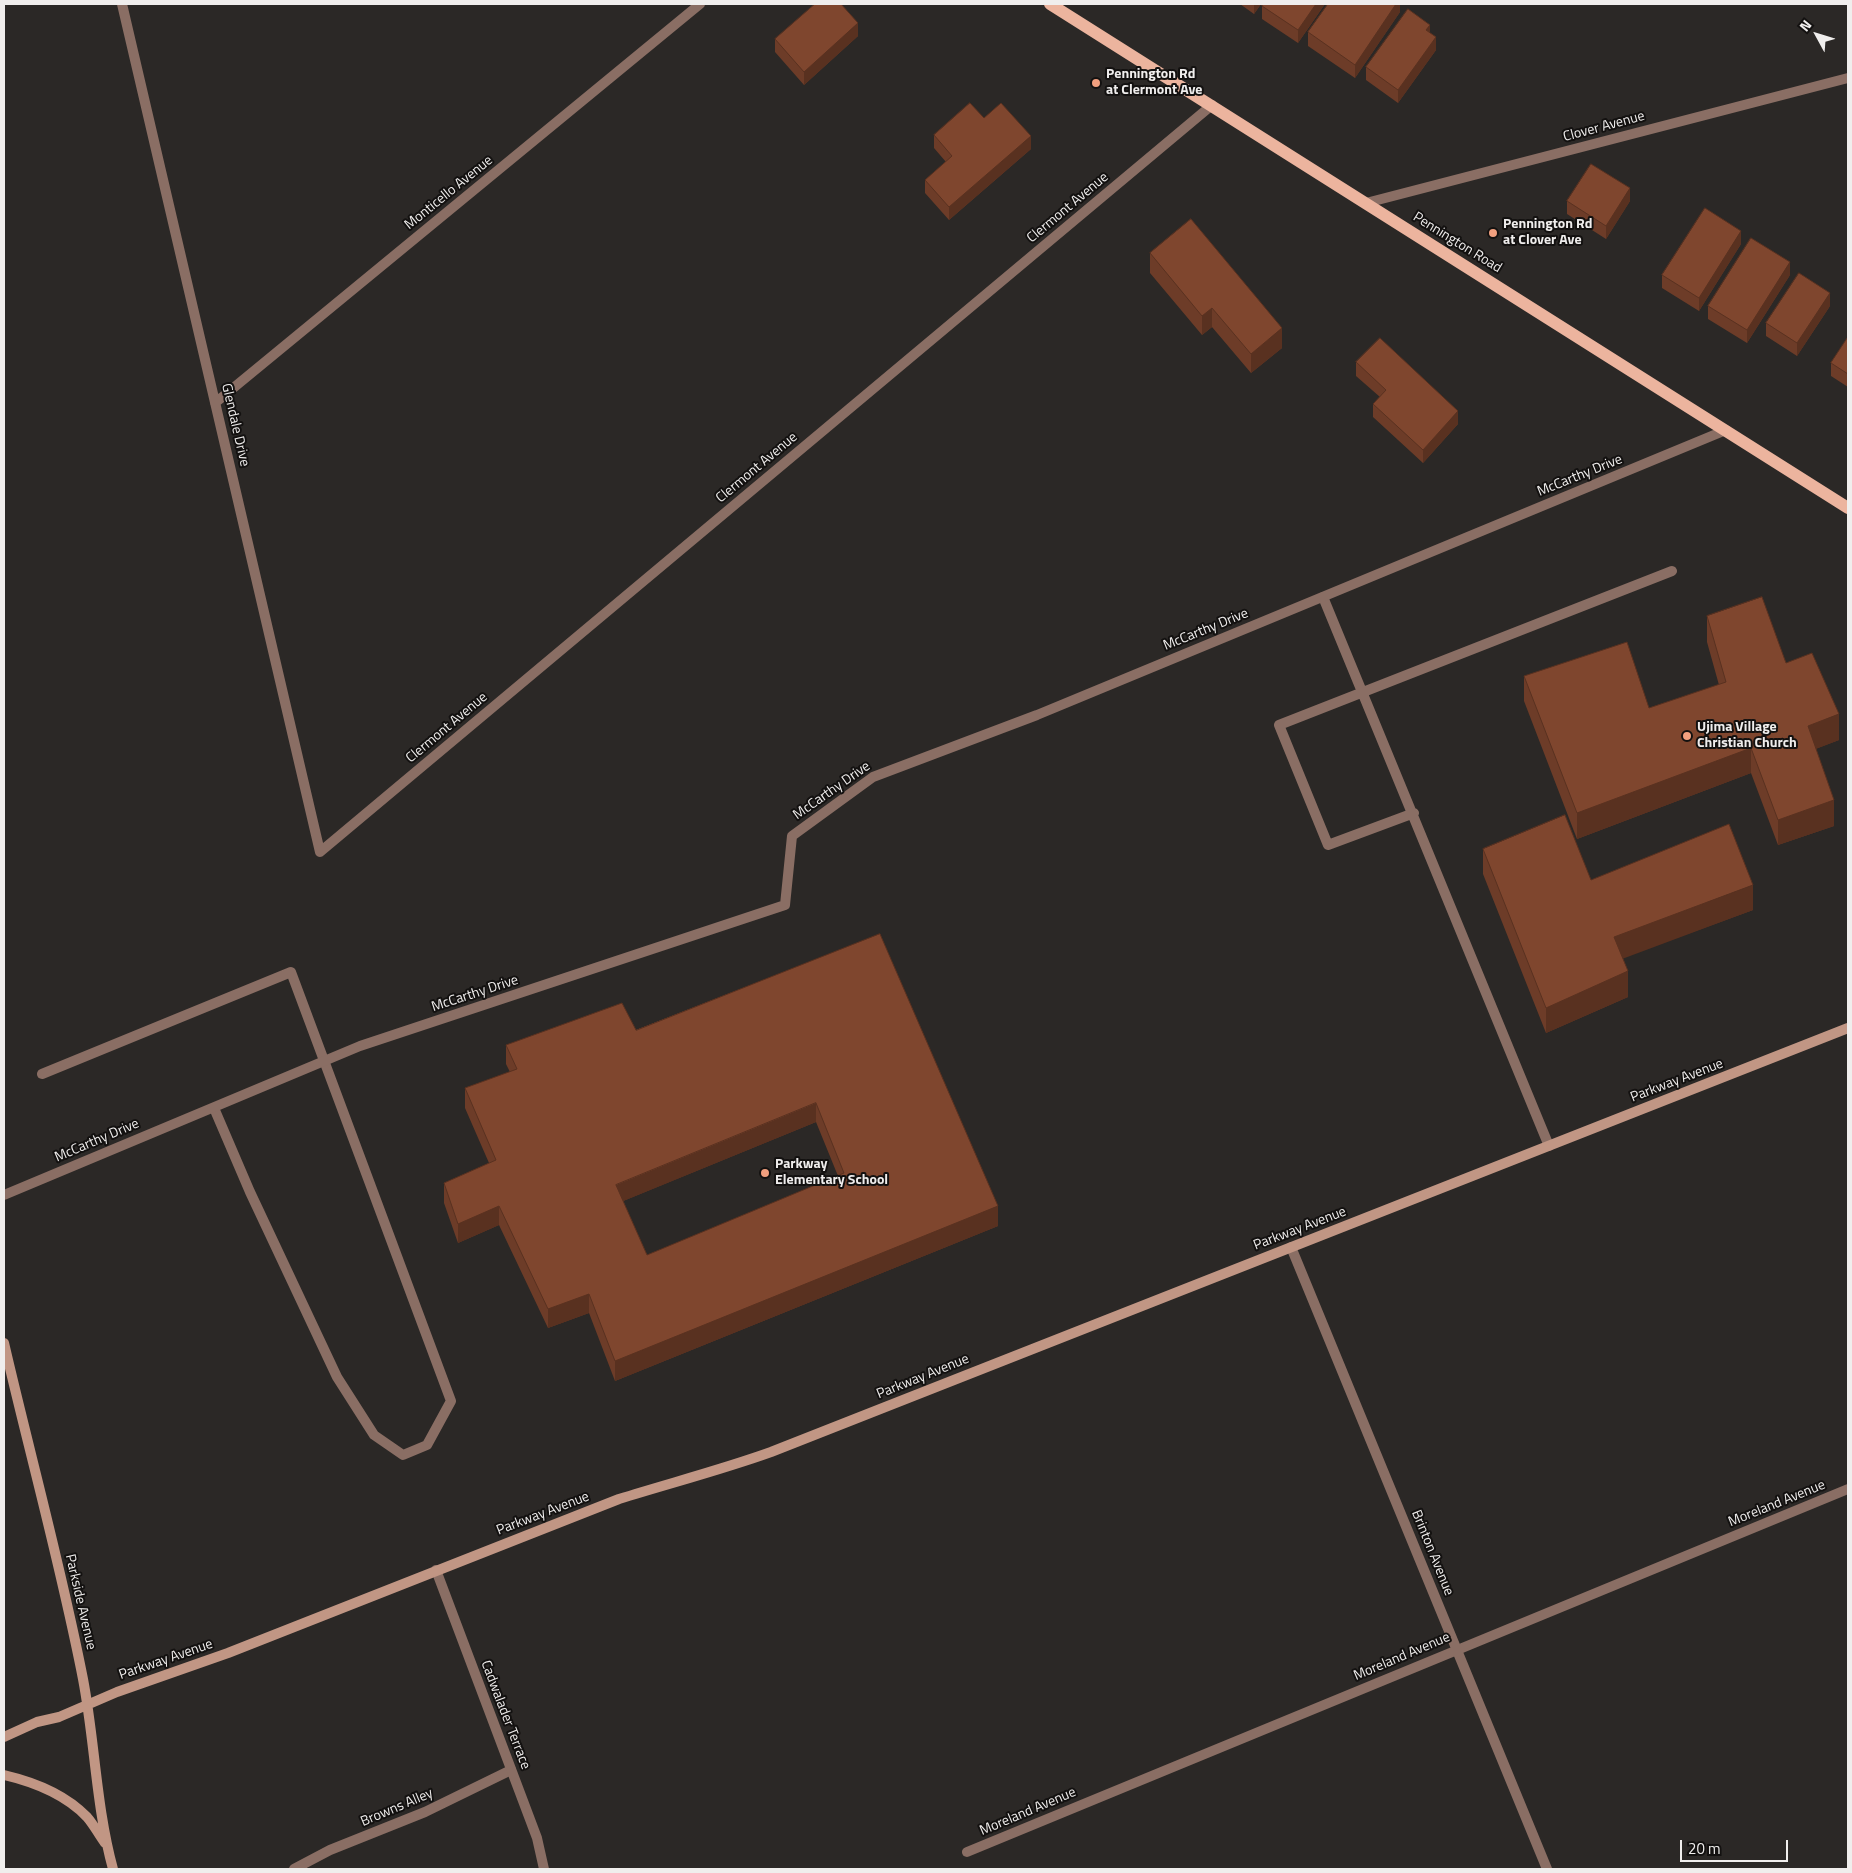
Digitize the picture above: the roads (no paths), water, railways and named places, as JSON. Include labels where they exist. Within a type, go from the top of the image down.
[{"type":"main road","name":"Pennington Road","points":[[1050,4],[1848,508]]},
{"type":"main road","name":"Parkway Avenue","points":[[4,1737],[37,1722],[59,1717],[88,1704],[228,1653],[619,1499],[682,1479],[720,1470],[771,1452],[1848,1028]]},
{"type":"main road","name":"Parkside Avenue","points":[[4,1344],[76,1645],[88,1704],[107,1846],[113,1869]]},
{"type":"main road","points":[[4,1775],[29,1781],[65,1799],[88,1818],[107,1846]]},
{"type":"street","name":"Glendale Drive","points":[[122,4],[320,852]]},
{"type":"street","name":"Monticello Avenue","points":[[215,403],[700,4]]},
{"type":"street","name":"Clover Avenue","points":[[1366,203],[1848,78]]},
{"type":"street","name":"Clermont Avenue","points":[[320,852],[1212,105]]},
{"type":"street","name":"McCarthy Drive","points":[[4,1195],[360,1046],[785,905],[792,836],[873,777],[1037,715],[1726,430]]},
{"type":"street","points":[[1414,813],[1328,845],[1279,725],[1672,571]]},
{"type":"street","points":[[1323,597],[1414,813],[1549,1146]]},
{"type":"street","points":[[42,1074],[291,972],[451,1401],[427,1445],[402,1455],[374,1436],[338,1377],[250,1192],[214,1108]]},
{"type":"street","name":"Brinton Avenue","points":[[1291,1247],[1547,1869]]},
{"type":"street","name":"Moreland Avenue","points":[[967,1852],[1848,1489]]},
{"type":"street","name":"Cadwalader Terrace","points":[[436,1570],[537,1838],[544,1869]]},
{"type":"street","name":"Browns Alley","points":[[294,1869],[330,1850],[425,1812],[511,1770]]},
{"type":"place","name":"Pennington Rd at Clermont Ave","points":[[1096,83]]},
{"type":"place","name":"Pennington Rd at Clover Ave","points":[[1493,233]]},
{"type":"place","name":"Ujima Village Christian Church","points":[[1687,736]]},
{"type":"place","name":"Parkway Elementary School","points":[[765,1173]]}]
